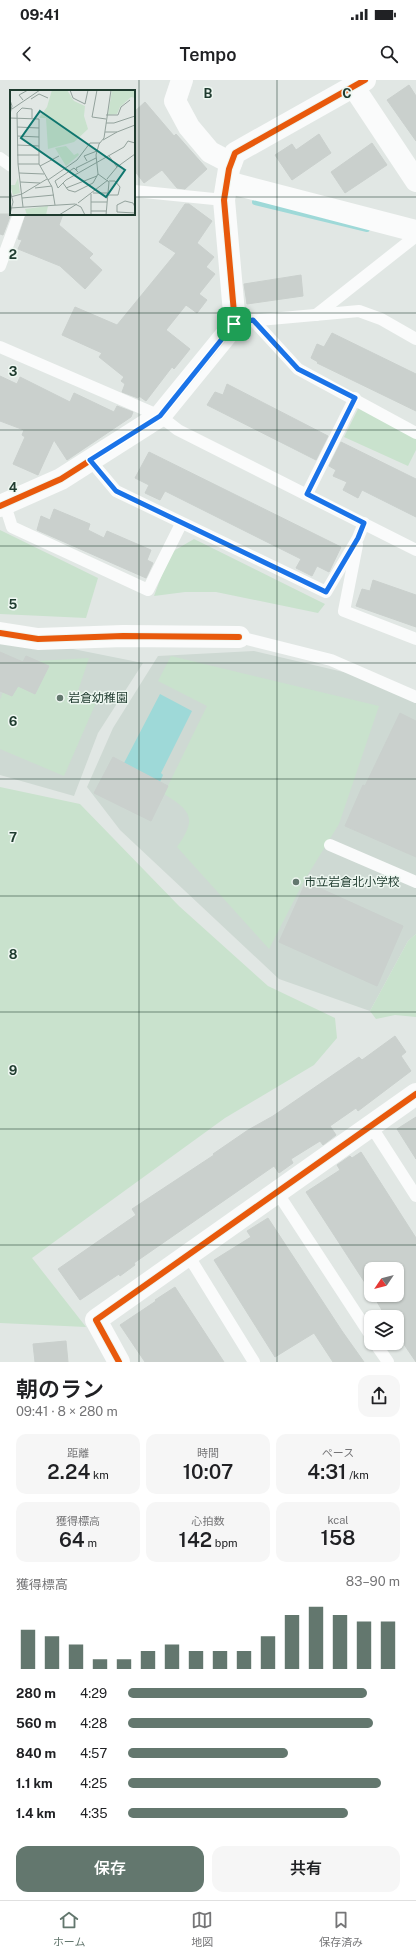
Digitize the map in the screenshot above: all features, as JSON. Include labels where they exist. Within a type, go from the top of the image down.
[{"type":"street","points":[[182,80],[175,101],[189,127],[210,152],[228,182],[413,237]]},
{"type":"street","points":[[3,506],[61,479],[160,416],[244,322],[228,182],[235,153],[359,83],[416,180]]},
{"type":"street","points":[[0,633],[38,639],[123,636],[239,637]]},
{"type":"street","points":[[119,1362],[96,1320],[416,1094]]},
{"type":"lane","points":[[0,158],[10,165]]},
{"type":"lane","points":[[135,191],[228,182]]},
{"type":"lane","points":[[0,266],[19,215]]},
{"type":"lane","points":[[316,315],[413,237]]},
{"type":"lane","points":[[244,322],[359,312],[381,319],[416,339]]},
{"type":"lane","points":[[244,322],[298,369],[355,398],[416,433]]},
{"type":"lane","points":[[0,346],[160,416],[178,430],[416,550]]},
{"type":"lane","points":[[307,494],[355,398]]},
{"type":"lane","points":[[90,460],[116,491],[181,524],[326,592],[358,538],[364,523]]},
{"type":"lane","points":[[3,506],[12,527],[148,590],[181,524]]},
{"type":"lane","points":[[358,538],[344,612],[416,639]]},
{"type":"lane","points":[[239,637],[331,660],[416,697]]},
{"type":"lane","points":[[330,846],[416,882]]},
{"type":"lane","points":[[370,1126],[416,1196]]},
{"type":"lane","points":[[277,1192],[364,1325]]},
{"type":"lane","points":[[188,1255],[254,1362]]},
{"type":"lane","points":[[380,1350],[388,1362]]},
{"type":"shaded area","name":"岩倉幼稚園","points":[[0,643],[63,647],[143,663],[98,733],[74,796],[0,775]]},
{"type":"shaded area","name":"市立岩倉北小学校","points":[[254,651],[356,675],[416,703],[416,934],[408,941],[370,1011],[279,979],[120,830],[87,787],[113,728],[158,656]]},
{"type":"green space","points":[[359,407],[416,438],[416,450],[408,466],[344,437]]},
{"type":"green space","points":[[0,530],[98,578],[86,618],[0,614]]},
{"type":"green space","points":[[194,539],[325,604],[318,613],[216,592],[185,592],[154,596],[170,553]]},
{"type":"green space","points":[[171,656],[379,706],[339,824],[304,881],[269,949],[177,847],[187,829],[189,822],[188,816],[186,811],[181,806],[164,794],[207,706],[158,681]]},
{"type":"green space","points":[[89,658],[78,691],[98,698],[64,776],[0,749],[0,700],[3,692],[12,696],[18,686],[35,694],[49,666],[37,661]]},
{"type":"green space","points":[[0,787],[80,804],[179,906],[268,986],[335,1018],[337,1038],[314,1065],[225,1118],[32,1258],[86,1327],[0,1323]]},
{"type":"green space","points":[[416,934],[416,1017],[395,1015],[376,1019],[370,1011],[408,941]]},
{"type":"water","points":[[160,694],[192,711],[161,773],[163,775],[160,782],[124,763]]},
{"type":"building","points":[[409,85],[416,96],[416,141],[387,100]]},
{"type":"building","points":[[145,102],[174,136],[176,134],[207,169],[185,189],[177,188],[162,170],[144,183],[135,171],[135,111]]},
{"type":"building","points":[[319,134],[331,153],[292,180],[275,155],[292,144],[296,150]]},
{"type":"building","points":[[372,143],[387,165],[345,193],[331,172]]},
{"type":"building","points":[[185,204],[189,204],[212,221],[197,243],[214,257],[206,267],[215,274],[199,294],[207,300],[197,313],[186,305],[166,330],[190,349],[174,369],[172,367],[146,401],[139,396],[138,398],[122,392],[125,384],[121,381],[124,377],[99,357],[102,353],[62,335],[75,307],[117,325],[176,253],[159,242]]},
{"type":"building","points":[[0,214],[10,214],[3,235],[0,234]]},
{"type":"building","points":[[26,215],[63,215],[59,225],[93,254],[89,258],[102,270],[85,289],[60,266],[18,249],[22,240],[18,239]]},
{"type":"building","points":[[301,275],[303,296],[247,304],[244,284]]},
{"type":"building","points":[[332,333],[416,374],[416,411],[317,363],[318,362],[311,358],[317,344],[324,347]]},
{"type":"building","points":[[0,376],[17,384],[20,377],[70,402],[74,393],[114,412],[117,406],[133,412],[131,417],[67,460],[54,440],[38,475],[13,464],[25,437],[22,435],[24,430],[0,421]]},
{"type":"building","points":[[227,384],[328,436],[316,460],[207,405],[215,392],[223,395]]},
{"type":"building","points":[[341,442],[416,479],[416,517],[362,490],[358,498],[343,490],[347,482],[333,476],[336,470],[329,466]]},
{"type":"building","points":[[149,452],[341,547],[329,572],[317,566],[312,576],[296,568],[301,559],[165,491],[160,500],[145,493],[149,485],[135,478]]},
{"type":"building","points":[[54,509],[90,524],[88,530],[104,538],[107,531],[151,550],[147,560],[153,563],[146,578],[37,530],[41,516],[50,520]]},
{"type":"building","points":[[373,580],[416,595],[416,627],[356,606],[362,589],[370,591]]},
{"type":"building","points":[[0,652],[23,662],[26,656],[49,666],[35,694],[18,686],[12,696],[0,691]]},
{"type":"building","points":[[400,713],[416,721],[416,857],[345,826],[363,785],[365,786]]},
{"type":"building","points":[[113,757],[168,786],[151,821],[94,793]]},
{"type":"building","points":[[306,882],[403,926],[377,986],[279,942]]},
{"type":"building","points":[[395,1036],[406,1052],[401,1056],[411,1071],[358,1111],[356,1108],[330,1126],[336,1135],[323,1145],[320,1141],[291,1159],[293,1163],[279,1173],[274,1166],[134,1263],[135,1265],[120,1276],[119,1274],[80,1300],[58,1269],[136,1215],[132,1209],[214,1155],[213,1154],[248,1130],[273,1116],[359,1057],[362,1060]]},
{"type":"building","points":[[416,1117],[416,1159],[397,1129]]},
{"type":"building","points":[[361,1152],[416,1238],[416,1362],[404,1344],[404,1310],[382,1310],[377,1302],[404,1302],[404,1262],[364,1262],[364,1281],[306,1192],[340,1170],[337,1165],[350,1156],[352,1158]]},
{"type":"building","points":[[268,1218],[364,1362],[333,1362],[314,1333],[275,1357],[214,1260],[251,1237],[247,1231]]},
{"type":"building","points":[[175,1287],[224,1362],[145,1362],[120,1325]]},
{"type":"building","points":[[66,1341],[68,1362],[35,1362],[33,1344]]},
{"type":"waterway","points":[[255,202],[367,229]]},
{"type":"cycle path","points":[[0,506],[61,479],[160,416],[235,324],[224,200],[229,169],[235,153],[365,80]]},
{"type":"cycle path","points":[[0,633],[38,639],[123,636],[239,637]]},
{"type":"cycle path","points":[[119,1362],[96,1320],[416,1094]]},
{"type":"place","name":"岩倉幼稚園","points":[[60,698]]},
{"type":"place","name":"市立岩倉北小学校","points":[[296,882]]},
{"type":"route","points":[[253,320],[298,369],[355,398],[307,494],[364,523],[358,538],[326,592],[181,524],[116,491],[90,460],[160,416],[234,324],[253,320]]}]
